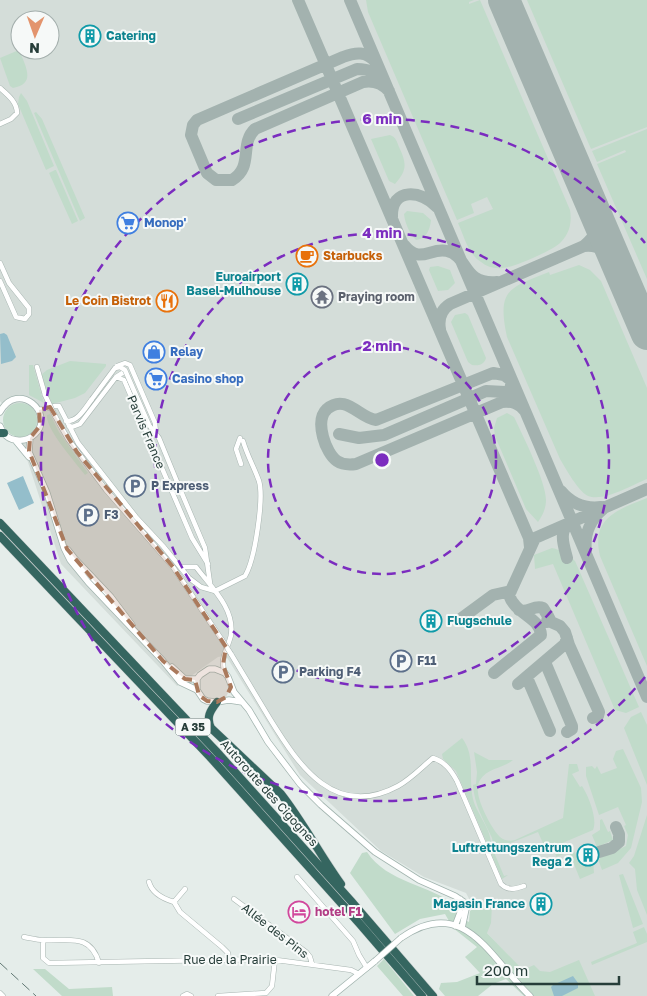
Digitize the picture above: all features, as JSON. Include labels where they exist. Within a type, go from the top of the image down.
[{"type":"highway","name":"Autoroute des Cigognes","points":[[0,522],[216,751],[351,901],[433,996]]},
{"type":"highway","name":"Autoroute des Cigognes","points":[[0,536],[210,758],[359,923],[422,996]]},
{"type":"highway","points":[[0,542],[28,566]]},
{"type":"highway","points":[[220,701],[210,710],[208,716],[211,728],[281,794],[351,901]]},
{"type":"street","points":[[0,88],[17,106],[18,110],[14,117],[0,124]]},
{"type":"street","points":[[0,263],[9,283],[29,308],[29,314],[26,319],[16,318],[0,281]]},
{"type":"street","points":[[67,423],[76,419],[115,368],[120,366],[125,370],[149,425],[156,434],[205,548],[210,583]]},
{"type":"street","points":[[37,367],[45,395],[68,439],[106,490],[173,567],[231,654],[290,751],[306,772],[320,784],[333,791],[353,796],[364,796],[385,792],[398,786],[434,758],[442,761],[457,781],[501,884],[508,889],[524,886]]},
{"type":"street","points":[[67,423],[72,427],[80,424],[116,376],[124,372]]},
{"type":"street","name":"Parvis France","points":[[116,376],[124,380],[192,538],[208,564]]},
{"type":"street","points":[[0,412],[6,404],[16,399],[29,400],[39,410],[40,426],[30,438],[28,448],[33,463],[48,493],[64,548],[70,560],[180,682],[197,690]]},
{"type":"street","points":[[39,410],[58,406],[78,443],[136,517],[189,578],[200,587],[215,591],[245,576],[253,556],[261,495],[259,482],[241,440],[236,450],[241,464]]},
{"type":"street","points":[[1,431],[9,438],[15,440],[30,438]]},
{"type":"street","points":[[15,440],[33,463]]},
{"type":"street","points":[[172,493],[175,486]]},
{"type":"street","points":[[61,536],[75,559],[123,612],[139,635]]},
{"type":"street","points":[[181,567],[196,567],[210,583],[224,606],[231,625],[230,640],[222,661],[225,673],[231,687],[249,710],[283,763],[321,805],[375,852],[421,881],[443,890],[464,902],[466,909],[462,928]]},
{"type":"street","points":[[88,582],[99,584]]},
{"type":"street","points":[[163,661],[184,679],[197,679]]},
{"type":"street","points":[[225,673],[209,669],[200,674],[197,679],[197,690],[202,698],[212,702],[242,702]]},
{"type":"street","points":[[220,701],[229,692],[231,687]]},
{"type":"street","points":[[297,876],[353,941],[366,968]]},
{"type":"street","points":[[149,882],[152,889],[165,900],[174,902],[180,912],[226,950],[230,959]]},
{"type":"street","points":[[174,902],[185,888]]},
{"type":"street","name":"Allée des Pins","points":[[234,899],[306,952],[312,964]]},
{"type":"street","points":[[455,926],[460,913],[460,899]]},
{"type":"street","points":[[332,996],[375,962],[401,938],[431,924],[455,926],[476,936],[530,996]]},
{"type":"street","points":[[24,937],[84,942],[97,956],[99,963]]},
{"type":"street","name":"Rue de la Prairie","points":[[42,940],[43,958],[46,962],[99,963],[275,959],[351,970],[360,974]]},
{"type":"street","points":[[218,996],[266,993],[272,986],[275,959]]},
{"type":"street","points":[[0,993],[3,996]]},
{"type":"street","points":[[183,996],[187,994],[191,996]]},
{"type":"highlighted area","points":[[50,407],[77,452],[173,567],[226,647],[223,665],[231,687],[226,697],[217,702],[207,701],[199,695],[195,680],[185,679],[163,661],[67,549],[29,451],[30,438],[40,426],[39,410]]},
{"type":"shaded area","points":[[0,0],[647,0],[647,996],[547,996],[487,933],[466,893],[424,877],[381,851],[300,775],[226,656],[218,657],[177,686],[61,564],[14,419],[0,401]]},
{"type":"green space","points":[[366,0],[474,0],[469,2],[469,4],[480,0],[570,210],[571,218],[568,231],[561,242],[542,254],[507,267],[494,268],[477,259],[467,244],[458,223],[493,209],[487,197],[471,204],[474,213],[457,220],[368,12]]},
{"type":"green space","points":[[527,0],[647,0],[647,127],[591,149]]},
{"type":"green space","points":[[10,54],[10,60],[23,60],[27,73],[25,82],[13,88],[10,86],[0,58]]},
{"type":"green space","points":[[21,93],[27,101],[54,166],[46,170],[18,104]]},
{"type":"green space","points":[[36,112],[42,119],[85,218],[80,221],[34,113]]},
{"type":"green space","points":[[647,129],[647,279],[597,164],[626,152],[625,150],[597,162],[592,151]]},
{"type":"green space","points":[[390,135],[396,140],[404,162],[404,171],[395,184],[389,181],[371,139]]},
{"type":"green space","points":[[55,170],[78,221],[72,224],[49,173]]},
{"type":"green space","points":[[407,211],[423,213],[431,220],[430,227],[422,238],[416,240],[409,231],[404,214]]},
{"type":"green space","points":[[579,265],[590,270],[601,281],[647,388],[647,479],[602,497],[588,496],[580,490],[560,459],[507,337],[504,321],[505,300],[515,287],[549,272],[550,275]]},
{"type":"green space","points":[[438,266],[450,270],[455,283],[448,290],[438,291],[429,270],[430,267]]},
{"type":"green space","points":[[465,313],[468,315],[486,358],[479,365],[472,365],[468,362],[451,322],[455,315]]},
{"type":"green space","points":[[70,361],[106,364],[106,366],[85,393],[75,398],[52,404],[41,375],[47,370]]},
{"type":"green space","points":[[29,365],[33,365],[44,403],[29,395]]},
{"type":"green space","points":[[20,403],[27,404],[32,408],[36,413],[36,427],[32,432],[27,436],[20,437],[13,436],[8,432],[4,427],[3,420],[4,413],[8,408],[13,404]]},
{"type":"green space","points":[[507,413],[514,417],[533,459],[545,492],[546,503],[538,522],[526,509],[495,436],[494,428],[497,418]]},
{"type":"green space","points":[[50,414],[59,432],[88,473],[85,475],[51,429],[47,415]]},
{"type":"green space","points":[[647,498],[647,666],[600,556],[598,543],[599,533],[609,517]]},
{"type":"green space","points":[[552,548],[570,556],[575,561],[639,707],[626,713],[615,710],[553,564],[535,569],[534,555]]},
{"type":"green space","points":[[641,712],[647,725],[647,785],[624,728],[631,717]]},
{"type":"green space","points":[[462,738],[469,752],[473,799],[487,828],[491,846],[493,843],[492,838],[475,799],[473,785],[476,784],[477,772],[474,752],[489,760],[513,760],[487,773],[478,784],[479,797],[487,818],[495,831],[503,839],[515,840],[563,818],[569,764],[577,764],[579,771],[572,774],[587,795],[593,814],[593,830],[546,850],[538,832],[493,850],[504,876],[508,875],[502,879],[456,771],[443,759],[442,754]]},
{"type":"green space","points":[[623,749],[641,788],[642,802],[631,848],[618,863],[602,870],[598,859],[626,846],[628,835],[618,807],[599,815],[586,776],[586,767],[592,766],[595,769],[597,766],[601,774],[617,768],[613,759],[616,751]]},
{"type":"green space","points":[[647,815],[647,915],[637,890],[635,869],[629,863],[634,856]]},
{"type":"green space","points":[[602,819],[608,832],[610,831],[613,840],[597,847],[592,835],[600,830],[600,820]]},
{"type":"green space","points":[[571,844],[581,866],[593,861],[594,873],[580,879],[569,852],[556,857],[555,851]]},
{"type":"green space","points":[[367,852],[376,862],[397,877],[446,899],[456,906],[456,915],[469,922],[470,911],[481,903],[492,905],[491,923],[487,933],[523,970],[534,965],[540,971],[550,972],[579,960],[595,996],[524,996],[506,979],[493,984],[478,996],[445,996],[439,989],[441,983],[457,982],[480,973],[465,957],[477,947],[453,928],[445,914],[420,919],[395,934],[350,873],[362,853]]},
{"type":"green space","points":[[623,874],[643,924],[633,928],[619,875]]},
{"type":"green space","points":[[644,927],[647,934],[647,942],[592,965],[591,962],[637,943],[633,932]]},
{"type":"green space","points":[[384,959],[414,996],[403,996],[377,966]]},
{"type":"green space","points":[[33,969],[45,969],[69,989],[112,987],[113,996],[62,996]]},
{"type":"water","points":[[4,333],[7,335],[16,357],[12,361],[1,364],[0,334]]},
{"type":"water","points":[[23,476],[34,503],[19,510],[7,483]]},
{"type":"water","points":[[573,976],[578,983],[578,988],[562,996],[554,996],[551,987]]},
{"type":"taxiway","points":[[298,0],[529,538],[530,547]]},
{"type":"taxiway","points":[[350,0],[647,697]]},
{"type":"taxiway","points":[[376,62],[365,54],[348,55],[197,120],[193,125],[191,135],[207,173],[216,180],[232,180],[239,175],[245,162],[250,135],[255,129],[363,82],[371,81],[378,83],[389,91]]},
{"type":"taxiway","points":[[238,119],[357,69],[379,75],[384,81]]},
{"type":"taxiway","points":[[392,217],[393,207],[397,200],[408,194],[424,197],[437,207]]},
{"type":"taxiway","points":[[596,215],[597,224],[595,232],[584,246],[594,246],[602,249],[616,263]]},
{"type":"taxiway","points":[[404,245],[410,251],[420,255],[441,250],[447,251],[459,258],[472,275],[478,279],[486,282],[497,282]]},
{"type":"taxiway","points":[[440,329],[439,321],[441,315],[450,304],[584,246]]},
{"type":"taxiway","points":[[500,403],[509,394],[512,381],[504,375],[493,373],[376,420],[346,405],[334,405],[323,414],[323,437],[329,452],[337,461],[346,464],[356,464],[502,402],[515,403],[525,411]]},
{"type":"taxiway","points":[[339,434],[359,438],[384,435],[486,391],[505,392],[515,397]]},
{"type":"taxiway","points":[[494,673],[541,635],[540,629],[532,619],[516,607],[509,595],[535,538],[647,489]]},
{"type":"taxiway","points":[[561,491],[569,499],[579,504],[589,507],[601,507]]},
{"type":"taxiway","points":[[586,551],[586,539],[589,528],[603,509]]},
{"type":"taxiway","points":[[567,558],[563,544],[563,534],[570,522]]},
{"type":"taxiway","points":[[459,620],[493,595],[511,591]]},
{"type":"taxiway","points":[[519,610],[543,608],[548,616],[547,622]]},
{"type":"taxiway","points":[[548,616],[551,622],[560,626],[565,632],[599,712],[598,716],[593,718]]},
{"type":"taxiway","points":[[518,684],[565,644],[567,638]]},
{"type":"taxiway","points":[[545,662],[572,726],[572,729],[567,732]]},
{"type":"taxiway","points":[[528,676],[550,731]]},
{"type":"taxiway","points":[[599,852],[612,848],[619,842],[619,834],[616,827]]},
{"type":"runway","points":[[504,0],[647,334]]},
{"type":"railway","points":[[0,963],[36,996]]},
{"type":"place","name":"Catering","points":[[90,36]]},
{"type":"place","name":"Monop'","points":[[128,223]]},
{"type":"place","name":"Starbucks","points":[[307,256]]},
{"type":"place","name":"Euroairport Basel-Mulhouse","points":[[297,284]]},
{"type":"place","name":"Praying room","points":[[322,297]]},
{"type":"place","name":"Le Coin Bistrot","points":[[167,301]]},
{"type":"place","name":"Relay","points":[[154,352]]},
{"type":"place","name":"Casino shop","points":[[156,379]]},
{"type":"place","name":"P Express","points":[[135,486]]},
{"type":"place","name":"F3","points":[[88,515]]},
{"type":"place","name":"Flugschule","points":[[431,621]]},
{"type":"place","name":"F11","points":[[401,661]]},
{"type":"place","name":"Parking F4","points":[[283,672]]},
{"type":"place","name":"Luftrettungszentrum Rega 2","points":[[588,855]]},
{"type":"place","name":"Magasin France","points":[[541,904]]},
{"type":"place","name":"hotel F1","points":[[299,912]]}]
